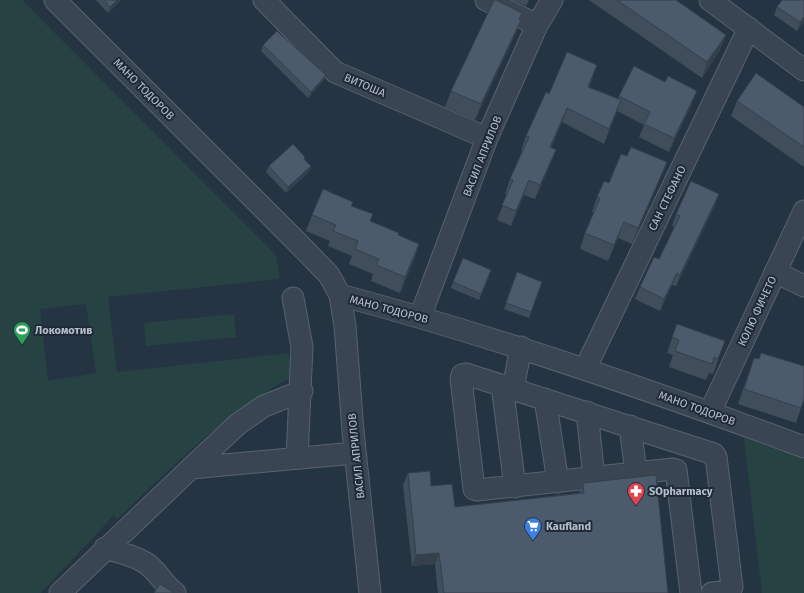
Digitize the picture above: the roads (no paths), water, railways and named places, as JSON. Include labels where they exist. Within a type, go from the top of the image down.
[{"type":"street","name":"МАНО ТОДОРОВ","points":[[55,0],[295,240],[328,275],[340,295],[420,317],[521,348],[710,412],[804,447]]},
{"type":"street","name":"ВИТОША","points":[[264,0],[336,72],[488,138]]},
{"type":"street","points":[[486,0],[538,25]]},
{"type":"street","name":"ВАСИЛ АПРИЛОВ","points":[[420,317],[488,138],[538,25],[552,0]]},
{"type":"street","points":[[710,0],[804,70]]},
{"type":"street","name":"САН СТЕФАНО","points":[[585,369],[749,28]]},
{"type":"street","name":"КОЛЮ ФИЧЕТО","points":[[710,412],[804,211]]},
{"type":"street","points":[[776,272],[804,286]]},
{"type":"street","name":"ВАСИЛ АПРИЛОВ","points":[[340,295],[345,326],[370,593]]},
{"type":"street","points":[[293,298],[302,347],[302,390],[297,458]]},
{"type":"street","points":[[515,487],[507,387],[521,348]]},
{"type":"street","points":[[691,593],[676,470],[673,469],[480,491],[474,489],[461,379],[462,375],[466,374],[587,412],[710,452],[716,457],[732,587],[729,591],[712,593]]},
{"type":"street","points":[[60,593],[105,548],[238,424],[264,406],[302,390]]},
{"type":"street","points":[[546,399],[558,482]]},
{"type":"street","points":[[587,412],[594,478]]},
{"type":"street","points":[[630,426],[636,473]]},
{"type":"street","points":[[191,468],[356,453]]},
{"type":"street","points":[[105,548],[144,561],[158,573],[170,589],[175,593]]},
{"type":"place","name":"Локомотив","points":[[22,345]]},
{"type":"place","name":"SOpharmacy","points":[[636,506]]},
{"type":"place","name":"Kaufland","points":[[533,541]]}]
